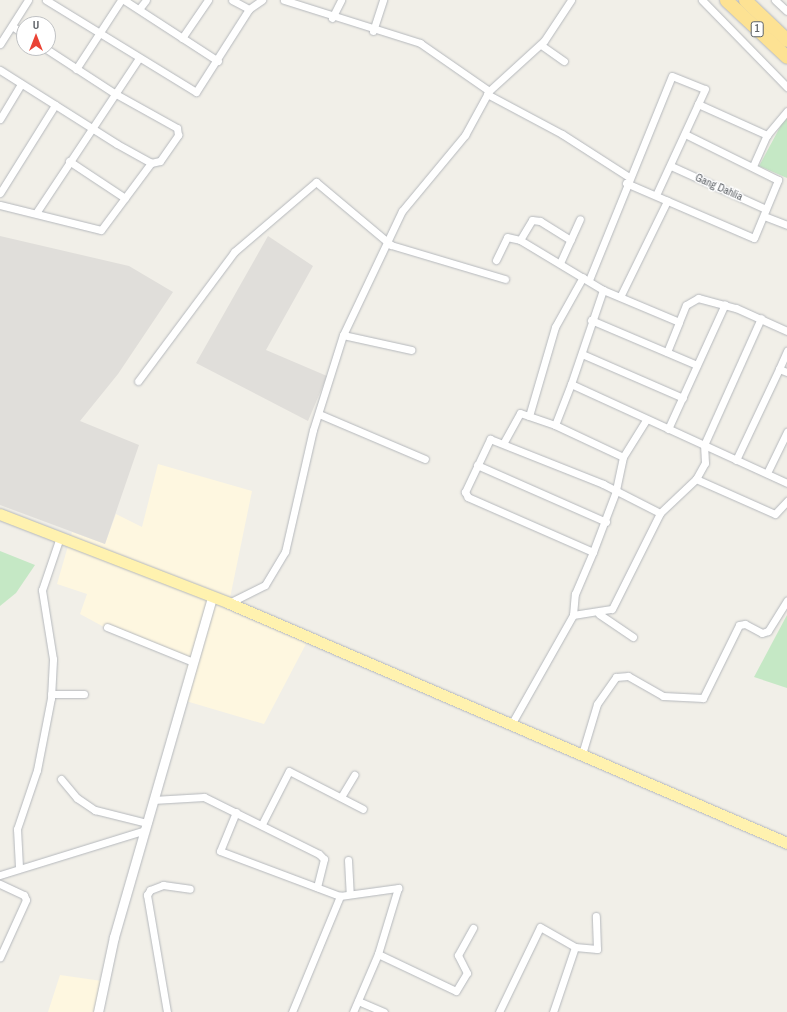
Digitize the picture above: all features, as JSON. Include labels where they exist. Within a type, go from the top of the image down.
[{"type":"highway","name":"1","points":[[726,0],[787,57]]},
{"type":"highway","name":"1","points":[[745,0],[787,40]]},
{"type":"main road","points":[[0,514],[221,600],[512,723],[787,842]]},
{"type":"street","points":[[0,44],[28,0]]},
{"type":"street","points":[[46,0],[196,92],[218,61],[249,10],[262,0]]},
{"type":"street","points":[[76,69],[101,33],[121,0]]},
{"type":"street","points":[[124,0],[218,61]]},
{"type":"street","points":[[139,9],[146,0]]},
{"type":"street","points":[[182,38],[208,0]]},
{"type":"street","points":[[232,0],[249,10]]},
{"type":"street","points":[[284,0],[308,3],[332,18],[373,31],[420,43],[488,92],[562,134],[628,180],[667,201],[752,239],[778,180],[753,166],[685,134]]},
{"type":"street","points":[[332,18],[341,0]]},
{"type":"street","points":[[373,31],[383,0]]},
{"type":"street","points":[[98,1012],[114,937],[193,662],[221,600],[265,585],[285,552],[319,414],[343,335],[386,242],[402,211],[465,135],[488,92],[541,44],[558,24],[571,0]]},
{"type":"street","points":[[702,0],[787,88]]},
{"type":"street","points":[[776,0],[787,11]]},
{"type":"street","points":[[12,26],[16,29]]},
{"type":"street","points":[[541,44],[564,61]]},
{"type":"street","points":[[0,205],[101,230],[151,163],[160,161],[178,135],[177,128],[114,94],[56,55]]},
{"type":"street","points":[[36,213],[69,161],[139,58]]},
{"type":"street","points":[[0,70],[151,163]]},
{"type":"street","points":[[529,416],[555,327],[586,278],[672,76],[706,89],[656,195]]},
{"type":"street","points":[[0,119],[21,84]]},
{"type":"street","points":[[698,104],[767,135]]},
{"type":"street","points":[[0,193],[56,105]]},
{"type":"street","points":[[753,166],[767,135],[787,110]]},
{"type":"street","points":[[69,161],[125,198]]},
{"type":"street","name":"Gang Dahlia","points":[[671,166],[765,212],[787,225]]},
{"type":"street","points":[[138,381],[234,252],[314,183],[319,183],[386,242],[417,255],[505,280]]},
{"type":"street","points":[[621,295],[667,201]]},
{"type":"street","points":[[520,240],[535,219],[570,240]]},
{"type":"street","points":[[560,263],[580,219]]},
{"type":"street","points":[[496,260],[507,237],[520,240],[586,278],[603,290],[621,295],[679,322]]},
{"type":"street","points":[[555,425],[582,354],[591,320],[603,290]]},
{"type":"street","points":[[667,352],[686,305],[694,299],[725,304],[787,330]]},
{"type":"street","points":[[668,429],[725,304]]},
{"type":"street","points":[[573,615],[610,612],[615,605],[660,513],[696,479],[705,463],[704,445],[761,318]]},
{"type":"street","points":[[591,320],[697,365]]},
{"type":"street","points":[[343,335],[411,350]]},
{"type":"street","points":[[736,460],[787,351]]},
{"type":"street","points":[[582,354],[683,398]]},
{"type":"street","points":[[779,369],[787,372]]},
{"type":"street","points":[[571,384],[646,420],[787,483]]},
{"type":"street","points":[[319,414],[425,460]]},
{"type":"street","points":[[504,442],[517,415],[529,416],[555,425],[623,457]]},
{"type":"street","points":[[512,723],[573,615],[576,594],[606,522],[616,491],[623,457],[646,420]]},
{"type":"street","points":[[767,473],[787,432]]},
{"type":"street","points":[[593,552],[468,498],[465,492],[490,439],[504,442],[616,491],[660,513]]},
{"type":"street","points":[[477,465],[606,522]]},
{"type":"street","points":[[696,479],[775,514],[787,501]]},
{"type":"street","points":[[19,868],[17,829],[37,770],[51,694],[53,659],[42,590],[60,537]]},
{"type":"street","points":[[582,754],[597,704],[616,677],[628,676],[663,696],[682,694],[703,698],[739,625],[745,624],[762,633],[768,631],[787,601]]},
{"type":"street","points":[[599,614],[633,637]]},
{"type":"street","points":[[107,627],[193,662]]},
{"type":"street","points":[[51,694],[84,694]]},
{"type":"street","points":[[262,824],[289,772],[363,809]]},
{"type":"street","points":[[341,797],[354,775]]},
{"type":"street","points":[[61,780],[77,798],[95,810],[146,827]]},
{"type":"street","points":[[153,800],[204,797],[262,824],[324,857],[318,887]]},
{"type":"street","points":[[236,812],[220,851],[340,896],[350,893],[398,888],[378,954],[353,1012]]},
{"type":"street","points":[[0,875],[146,827]]},
{"type":"street","points":[[348,860],[350,893]]},
{"type":"street","points":[[0,884],[24,895],[26,900],[0,957]]},
{"type":"street","points":[[167,1012],[147,895],[150,890],[163,885],[190,890]]},
{"type":"street","points":[[292,1012],[340,896]]},
{"type":"street","points":[[499,1012],[538,927],[575,947],[597,949],[596,916]]},
{"type":"street","points":[[378,954],[456,990],[467,973],[458,955],[473,928]]},
{"type":"street","points":[[553,1012],[575,947]]},
{"type":"street","points":[[358,1001],[384,1012]]},
{"type":"shaded area","points":[[0,236],[129,266],[173,292],[118,374],[80,421],[139,445],[105,544],[0,505]]},
{"type":"shaded area","points":[[268,236],[313,266],[266,350],[327,376],[308,421],[196,363]]},
{"type":"shaded area","points":[[158,464],[252,491],[229,603],[307,642],[264,724],[179,699],[189,658],[115,633],[80,614],[87,594],[57,584],[72,532],[105,544],[116,514],[142,527]]},
{"type":"shaded area","points":[[60,975],[109,982],[103,1012],[48,1012]]},
{"type":"green space","points":[[787,114],[787,178],[759,166]]},
{"type":"green space","points":[[0,551],[35,565],[16,593],[0,606]]},
{"type":"green space","points":[[787,615],[787,688],[754,677]]}]
